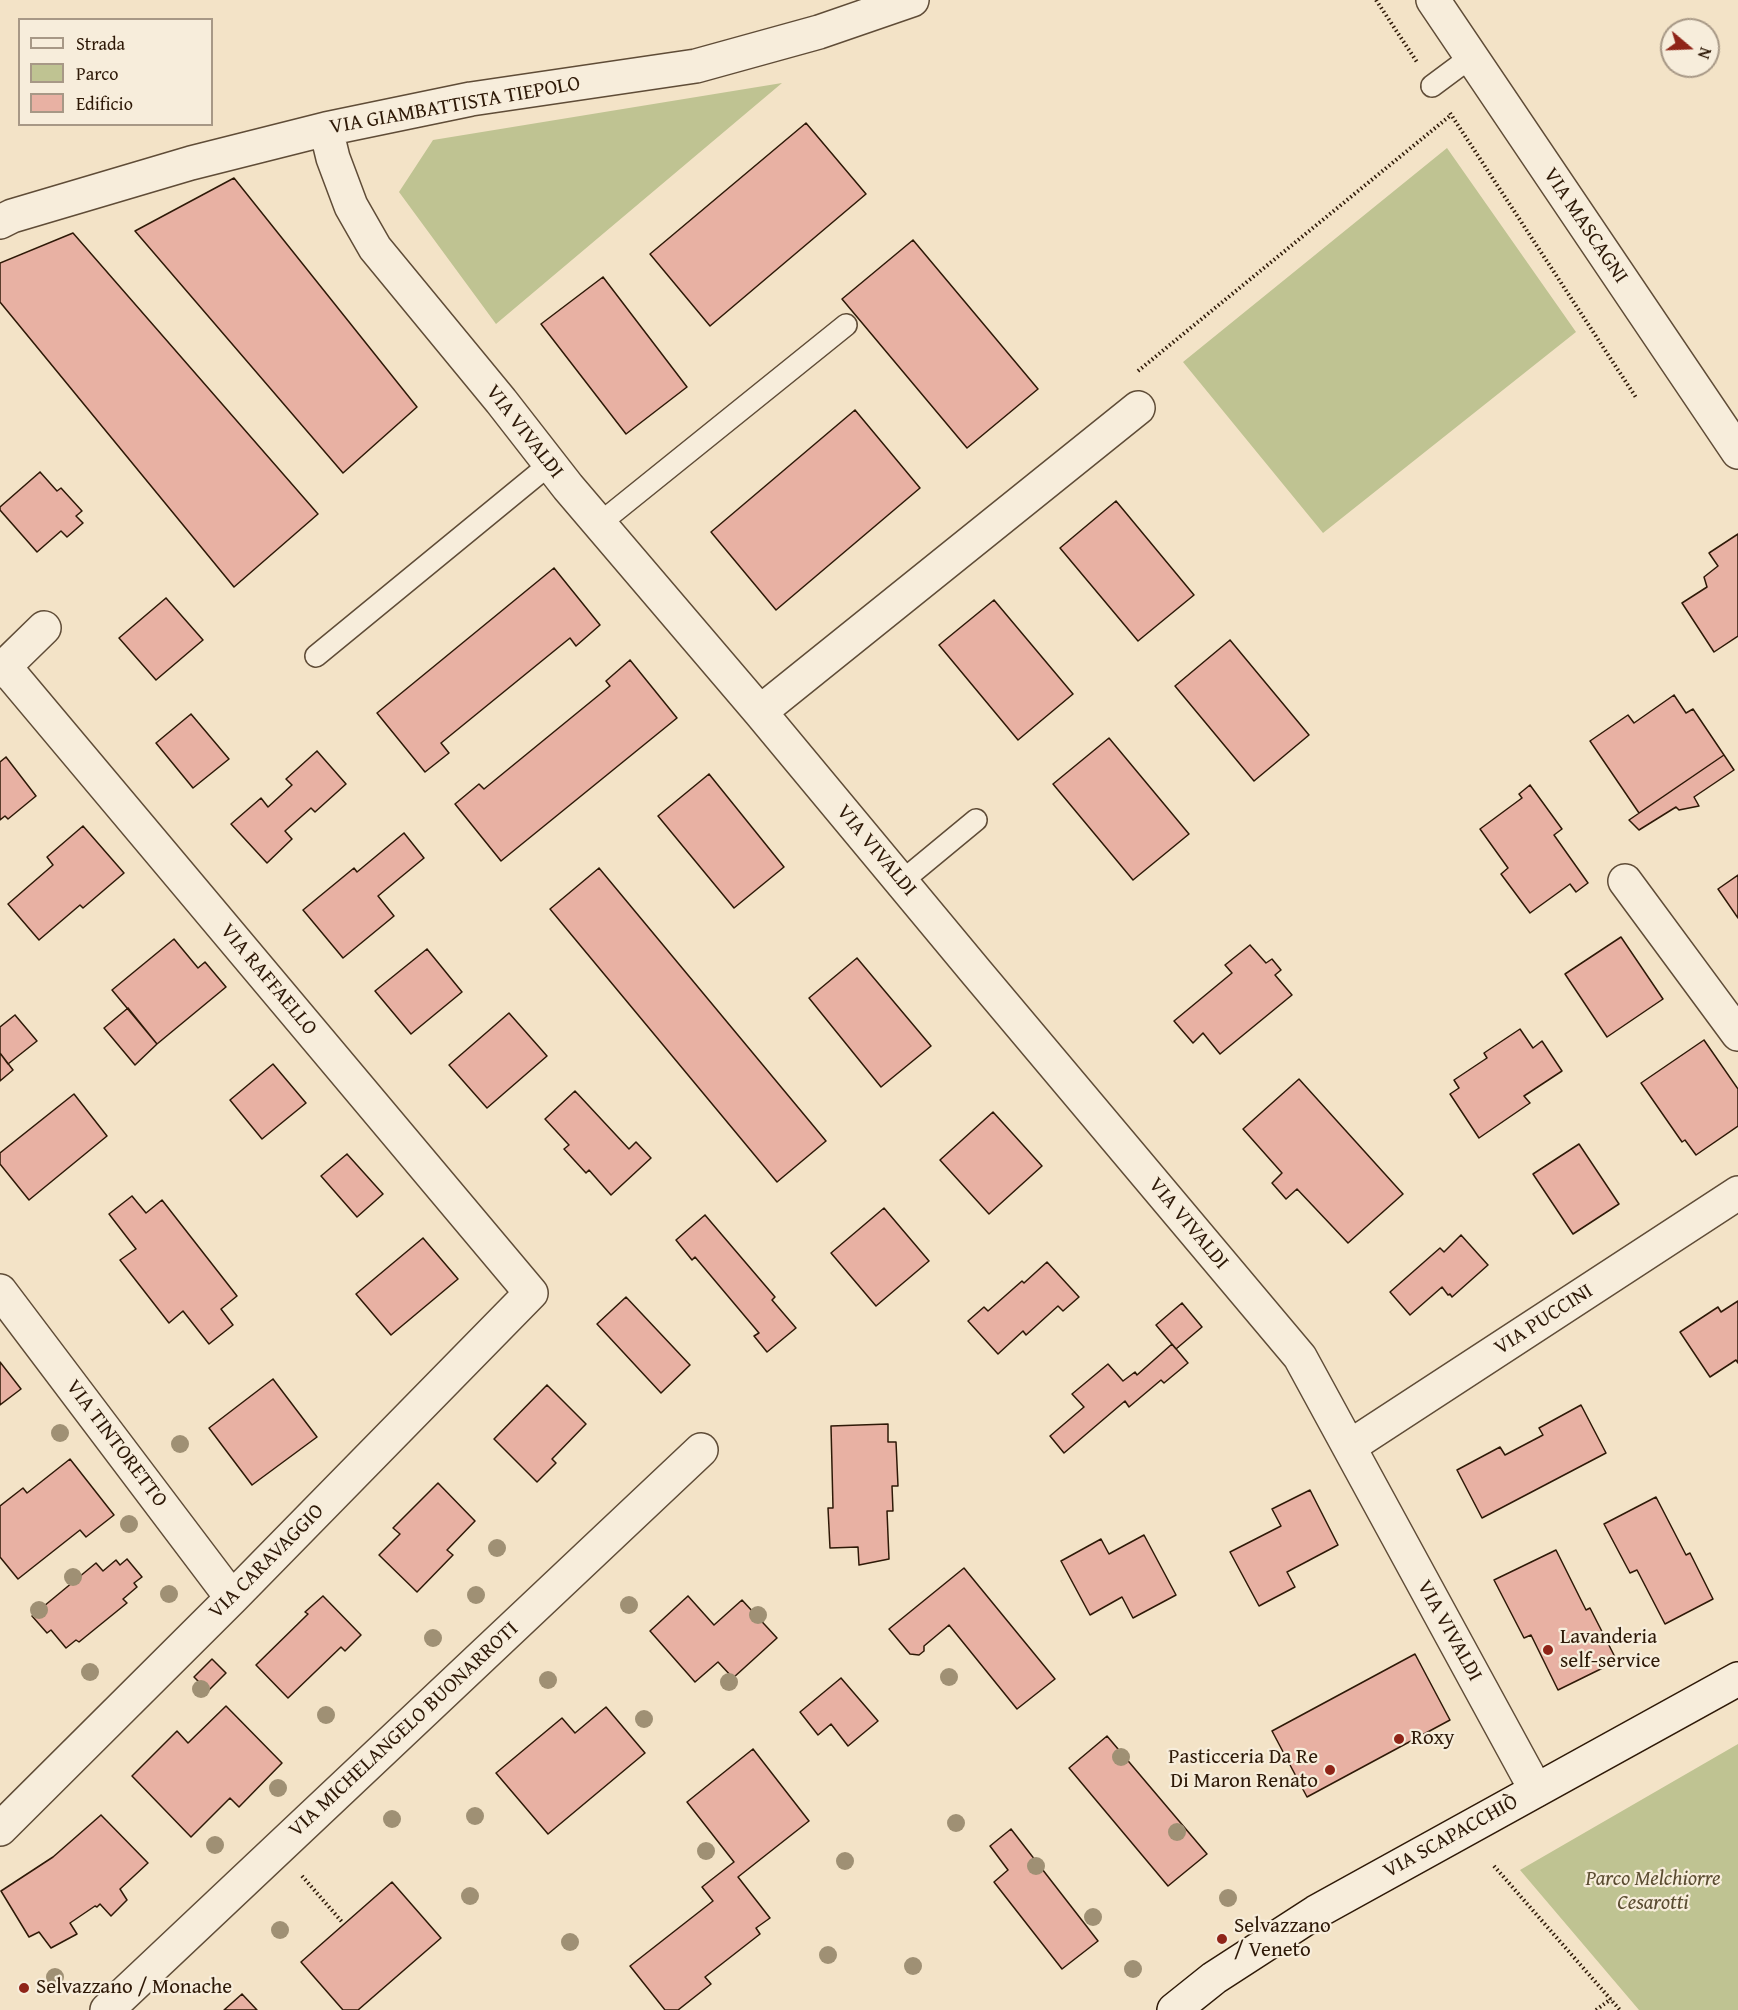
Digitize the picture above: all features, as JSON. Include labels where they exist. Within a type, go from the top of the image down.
[{"type":"street","name":"VIA GIAMBATTISTA TIEPOLO","points":[[0,222],[12,216],[191,163],[326,129],[471,99],[696,66],[819,33],[912,0]]},
{"type":"street","name":"VIA MASCAGNI","points":[[1433,0],[1738,452]]},
{"type":"street","name":"VIA VIVALDI","points":[[326,129],[333,158],[351,206],[375,248],[599,524],[760,712],[1300,1357],[1536,1790]]},
{"type":"street","points":[[760,712],[1138,408]]},
{"type":"street","name":"VIA RAFFAELLO","points":[[44,628],[3,669],[531,1293]]},
{"type":"street","points":[[1625,881],[1738,1034]]},
{"type":"street","name":"VIA PUCCINI","points":[[1349,1447],[1738,1193]]},
{"type":"street","name":"VIA TINTORETTO","points":[[0,1291],[232,1598]]},
{"type":"street","name":"VIA CARAVAGGIO","points":[[0,1829],[232,1598],[531,1293]]},
{"type":"street","name":"VIA MICHELANGELO BUONARROTI","points":[[107,2010],[701,1450]]},
{"type":"street","name":"VIA SCAPACCHIÒ","points":[[1174,2010],[1214,1978],[1316,1912],[1738,1679]]},
{"type":"lane","points":[[1432,86],[1471,57]]},
{"type":"lane","points":[[599,524],[846,325]]},
{"type":"lane","points":[[316,656],[550,464]]},
{"type":"lane","points":[[901,882],[976,820]]},
{"type":"path","points":[[1376,0],[1637,399]]},
{"type":"path","points":[[1131,377],[1451,115]]},
{"type":"path","points":[[1494,1866],[1620,2010]]},
{"type":"path","points":[[323,1900],[343,1923]]},
{"type":"path","points":[[1596,2010],[1611,1999]]},
{"type":"green space","points":[[782,83],[496,324],[399,192],[433,140]]},
{"type":"green space","points":[[1447,148],[1576,332],[1323,533],[1183,362]]},
{"type":"green space","name":"Parco Melchiorre Cesarotti","points":[[1738,1744],[1738,2010],[1639,2010],[1520,1870]]},
{"type":"building","points":[[806,123],[866,194],[710,326],[650,254]]},
{"type":"building","points":[[234,178],[417,407],[343,473],[135,231]]},
{"type":"building","points":[[73,233],[318,514],[234,587],[0,302],[0,263]]},
{"type":"building","points":[[913,240],[1038,389],[967,448],[842,299]]},
{"type":"building","points":[[603,277],[687,387],[626,434],[541,324]]},
{"type":"building","points":[[855,410],[920,488],[776,610],[711,532]]},
{"type":"building","points":[[40,472],[57,491],[61,488],[82,511],[76,516],[83,523],[67,537],[61,531],[37,552],[0,510],[0,507]]},
{"type":"building","points":[[1116,501],[1194,595],[1138,641],[1060,548]]},
{"type":"building","points":[[1738,534],[1738,636],[1714,652],[1682,603],[1707,587],[1704,577],[1718,566],[1709,553]]},
{"type":"building","points":[[554,568],[600,625],[576,646],[570,638],[441,743],[449,753],[425,772],[377,713]]},
{"type":"building","points":[[166,598],[203,640],[156,680],[119,638]]},
{"type":"building","points":[[994,600],[1073,694],[1018,740],[939,645]]},
{"type":"building","points":[[1230,640],[1309,735],[1254,781],[1175,686]]},
{"type":"building","points":[[630,660],[677,718],[501,861],[455,804],[479,784],[484,789],[610,686],[606,681]]},
{"type":"building","points":[[1674,695],[1686,713],[1693,709],[1724,755],[1639,813],[1590,741],[1628,715],[1634,723]]},
{"type":"building","points":[[191,714],[229,759],[193,788],[156,743]]},
{"type":"building","points":[[1109,738],[1189,834],[1133,880],[1053,784]]},
{"type":"building","points":[[317,751],[346,784],[315,812],[311,808],[285,831],[292,839],[267,863],[231,824],[261,798],[268,807],[292,785],[286,779]]},
{"type":"building","points":[[1724,755],[1734,770],[1694,797],[1699,806],[1679,810],[1676,807],[1639,830],[1629,820]]},
{"type":"building","points":[[6,757],[36,796],[8,819],[5,816],[0,820],[0,762]]},
{"type":"building","points":[[709,774],[784,867],[734,908],[658,816]]},
{"type":"building","points":[[1530,785],[1562,829],[1554,835],[1588,883],[1576,892],[1570,884],[1530,913],[1501,874],[1508,868],[1480,829],[1522,798],[1519,794]]},
{"type":"building","points":[[83,826],[124,873],[83,908],[80,905],[39,940],[8,904],[53,865],[47,857]]},
{"type":"building","points":[[404,833],[424,858],[378,896],[394,916],[343,958],[303,910],[354,868],[357,872]]},
{"type":"building","points":[[599,868],[826,1141],[777,1182],[550,909]]},
{"type":"building","points":[[1738,875],[1738,918],[1718,889]]},
{"type":"building","points":[[1621,937],[1663,999],[1607,1037],[1565,974]]},
{"type":"building","points":[[174,939],[198,968],[205,962],[226,987],[157,1044],[112,990]]},
{"type":"building","points":[[1250,945],[1266,963],[1272,959],[1281,970],[1275,975],[1292,995],[1220,1054],[1203,1033],[1193,1043],[1174,1021],[1232,973],[1225,965]]},
{"type":"building","points":[[427,949],[462,992],[411,1034],[375,991]]},
{"type":"building","points":[[857,958],[931,1046],[881,1087],[809,998]]},
{"type":"building","points":[[128,1008],[157,1044],[135,1065],[104,1028]]},
{"type":"building","points":[[509,1013],[547,1056],[487,1108],[449,1065]]},
{"type":"building","points":[[15,1015],[37,1041],[8,1064],[0,1053],[0,1027]]},
{"type":"building","points":[[1520,1029],[1533,1048],[1542,1041],[1562,1071],[1524,1096],[1530,1103],[1479,1138],[1450,1094],[1459,1088],[1454,1080],[1487,1058],[1484,1053]]},
{"type":"building","points":[[1704,1040],[1738,1089],[1738,1126],[1696,1155],[1685,1140],[1682,1142],[1641,1083]]},
{"type":"building","points":[[0,1053],[13,1070],[0,1081]]},
{"type":"building","points":[[273,1064],[306,1103],[262,1139],[230,1100]]},
{"type":"building","points":[[1299,1079],[1403,1194],[1348,1243],[1297,1189],[1286,1199],[1272,1183],[1282,1173],[1243,1129]]},
{"type":"building","points":[[575,1091],[629,1149],[636,1142],[651,1158],[611,1195],[589,1170],[586,1173],[564,1149],[569,1145],[545,1119]]},
{"type":"building","points":[[74,1094],[107,1136],[29,1200],[0,1164],[0,1153]]},
{"type":"building","points":[[993,1112],[1042,1166],[989,1214],[940,1160]]},
{"type":"building","points":[[1579,1144],[1619,1204],[1573,1234],[1533,1174]]},
{"type":"building","points":[[347,1154],[383,1194],[357,1217],[321,1176]]},
{"type":"building","points":[[132,1196],[146,1213],[162,1200],[237,1296],[221,1309],[233,1325],[209,1344],[183,1311],[169,1323],[120,1260],[136,1249],[109,1214]]},
{"type":"building","points":[[884,1208],[929,1261],[876,1306],[831,1253]]},
{"type":"building","points":[[705,1215],[775,1297],[772,1300],[796,1328],[767,1352],[754,1336],[759,1333],[695,1257],[692,1260],[676,1240]]},
{"type":"building","points":[[1461,1235],[1488,1265],[1452,1297],[1442,1287],[1410,1315],[1390,1292],[1440,1248],[1444,1252]]},
{"type":"building","points":[[423,1238],[458,1279],[391,1335],[356,1294]]},
{"type":"building","points":[[1047,1262],[1079,1297],[1063,1311],[1058,1306],[1026,1335],[1023,1331],[998,1354],[968,1321],[984,1307],[988,1311]]},
{"type":"building","points":[[626,1297],[690,1365],[661,1393],[597,1324]]},
{"type":"building","points":[[1738,1301],[1738,1363],[1736,1360],[1710,1377],[1680,1332],[1718,1307],[1721,1312]]},
{"type":"building","points":[[1182,1303],[1202,1327],[1176,1349],[1156,1325]]},
{"type":"building","points":[[1172,1344],[1188,1363],[1164,1383],[1161,1380],[1129,1407],[1125,1401],[1064,1453],[1050,1436],[1084,1407],[1072,1394],[1108,1364],[1123,1381],[1135,1372],[1137,1375]]},
{"type":"building","points":[[0,1362],[21,1389],[0,1405]]},
{"type":"building","points":[[273,1379],[317,1437],[252,1485],[209,1428]]},
{"type":"building","points":[[547,1385],[586,1424],[552,1459],[556,1463],[537,1482],[494,1439]]},
{"type":"building","points":[[1581,1405],[1606,1453],[1482,1518],[1457,1470],[1500,1447],[1505,1455],[1543,1435],[1539,1428]]},
{"type":"building","points":[[888,1424],[888,1442],[896,1442],[898,1486],[892,1486],[893,1511],[887,1511],[889,1559],[859,1565],[858,1547],[830,1548],[828,1508],[833,1508],[831,1426]]},
{"type":"building","points":[[70,1459],[114,1515],[86,1537],[80,1530],[18,1579],[0,1557],[0,1506],[23,1488],[27,1493]]},
{"type":"building","points":[[438,1483],[475,1521],[447,1550],[453,1555],[417,1592],[379,1555],[400,1534],[393,1528]]},
{"type":"building","points":[[1310,1490],[1338,1545],[1287,1572],[1295,1587],[1259,1606],[1230,1552],[1281,1526],[1272,1509]]},
{"type":"building","points":[[1656,1497],[1686,1555],[1690,1553],[1713,1599],[1665,1624],[1637,1570],[1630,1573],[1604,1524]]},
{"type":"building","points":[[1144,1535],[1176,1595],[1133,1618],[1122,1597],[1090,1615],[1061,1561],[1101,1539],[1109,1554]]},
{"type":"building","points":[[1556,1550],[1586,1610],[1590,1608],[1617,1661],[1558,1690],[1531,1635],[1524,1638],[1494,1580]]},
{"type":"building","points":[[127,1559],[142,1577],[134,1583],[137,1587],[123,1599],[127,1603],[79,1642],[76,1640],[66,1648],[51,1630],[47,1633],[32,1616],[96,1563],[103,1571],[116,1560],[120,1565]]},
{"type":"building","points":[[964,1568],[1055,1679],[1017,1709],[949,1625],[924,1646],[924,1651],[919,1655],[910,1654],[889,1629]]},
{"type":"building","points":[[323,1596],[361,1635],[345,1651],[341,1647],[288,1698],[256,1665]]},
{"type":"building","points":[[688,1596],[714,1625],[742,1600],[777,1638],[733,1678],[718,1662],[695,1682],[650,1631]]},
{"type":"building","points":[[1415,1654],[1450,1720],[1307,1797],[1272,1731]]},
{"type":"building","points":[[212,1659],[226,1673],[208,1691],[194,1677]]},
{"type":"building","points":[[841,1678],[878,1721],[848,1746],[831,1724],[818,1735],[800,1712]]},
{"type":"building","points":[[226,1706],[282,1763],[239,1807],[230,1798],[191,1837],[132,1776],[177,1731],[188,1743]]},
{"type":"building","points":[[606,1707],[645,1753],[548,1834],[496,1773],[562,1718],[575,1733]]},
{"type":"building","points":[[1107,1736],[1207,1854],[1168,1886],[1069,1768]]},
{"type":"building","points":[[753,1749],[809,1821],[738,1877],[770,1918],[756,1928],[760,1934],[705,1977],[711,1984],[678,2010],[665,2010],[630,1966],[713,1901],[702,1887],[734,1862],[687,1802]]},
{"type":"building","points":[[101,1815],[148,1863],[120,1889],[127,1900],[111,1916],[100,1904],[95,1906],[70,1923],[77,1934],[51,1948],[39,1932],[29,1937],[1,1891],[53,1857]]},
{"type":"building","points":[[1011,1829],[1098,1941],[1062,1969],[994,1882],[1008,1870],[990,1846]]},
{"type":"building","points":[[392,1882],[441,1938],[358,2010],[343,2010],[301,1962]]},
{"type":"building","points":[[242,1994],[257,2010],[224,2010]]},
{"type":"place","name":"Lavanderia self-service","points":[[1548,1650]]},
{"type":"place","name":"Roxy","points":[[1399,1739]]},
{"type":"place","name":"Pasticceria Da Re Di Maron Renato","points":[[1330,1770]]},
{"type":"place","name":"Selvazzano / Veneto","points":[[1222,1939]]},
{"type":"place","name":"Selvazzano / Monache","points":[[24,1988]]}]
